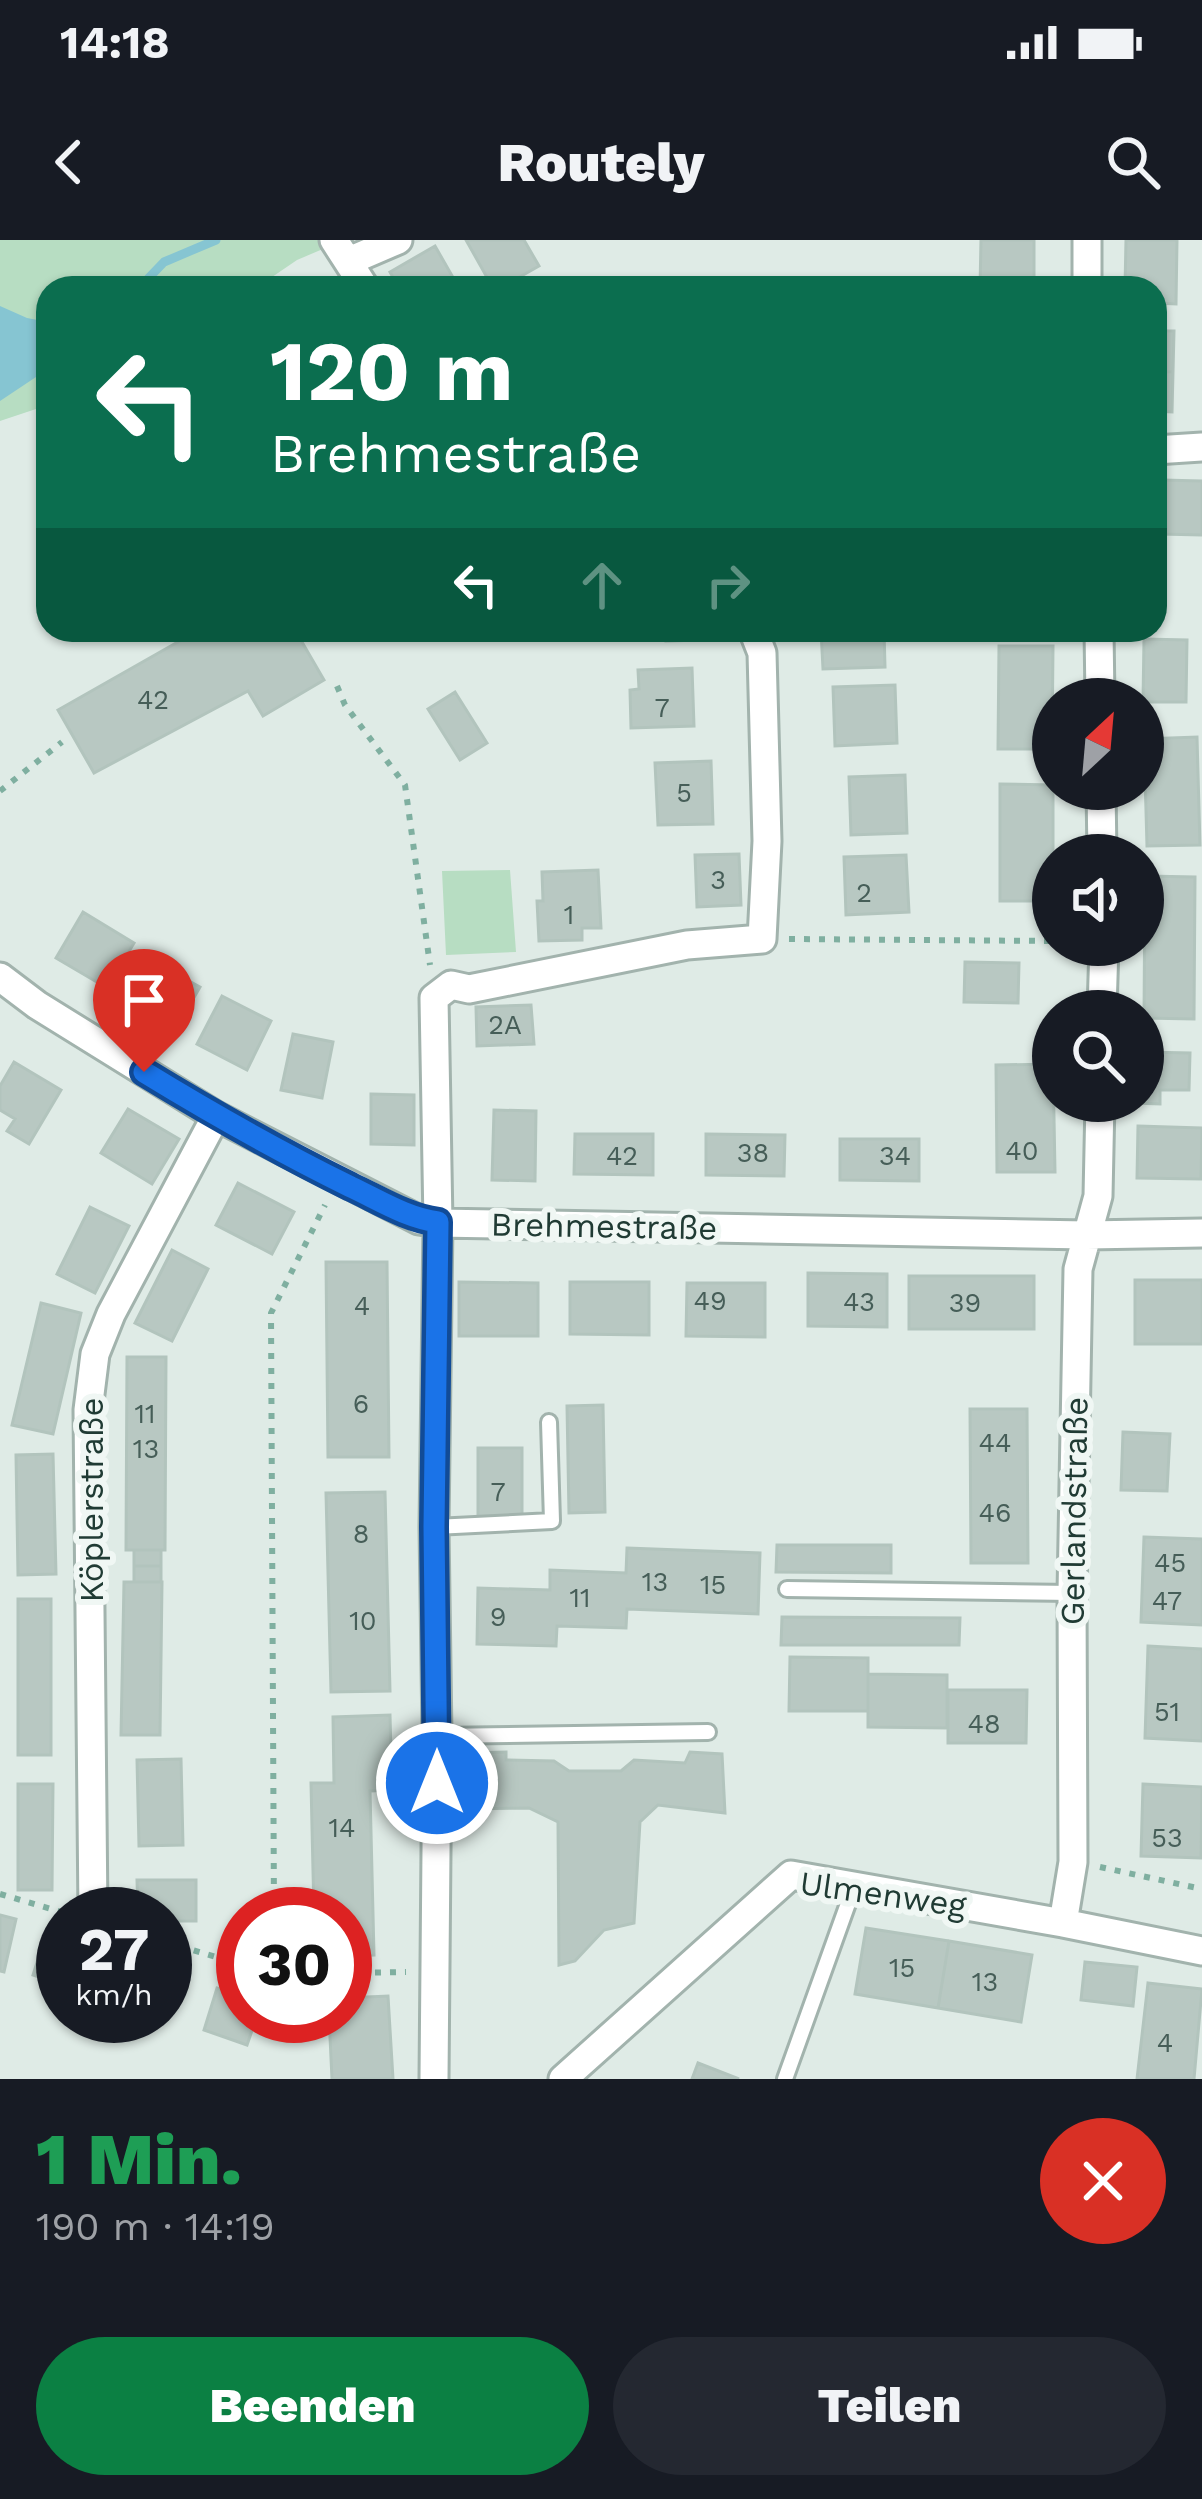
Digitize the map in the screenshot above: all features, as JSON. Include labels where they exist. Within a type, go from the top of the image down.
[{"type":"street","points":[[341,251],[398,240]]},
{"type":"street","points":[[1087,240],[1087,276]]},
{"type":"street","points":[[1167,449],[1202,447]]},
{"type":"street","points":[[434,2079],[438,1222],[434,998],[451,985],[469,989],[687,946],[762,939],[766,842],[762,653],[758,642]]},
{"type":"street","points":[[1099,642],[1100,678]]},
{"type":"street","name":"Brehmestraße","points":[[0,977],[216,1116],[419,1220],[1202,1234]]},
{"type":"street","name":"Köplerstraße","points":[[93,1887],[88,1410],[95,1354],[111,1314],[216,1116]]},
{"type":"street","name":"Gerlandstraße","points":[[1063,1923],[1073,1862],[1078,1269],[1098,1196],[1100,1122]]},
{"type":"street","name":"Ulmenweg","points":[[563,2079],[791,1875],[1202,1951]]},
{"type":"lane","points":[[434,1527],[553,1521],[549,1422]]},
{"type":"lane","points":[[788,1589],[1072,1593]]},
{"type":"lane","points":[[437,1736],[707,1732]]},
{"type":"lane","points":[[785,2079],[855,1884]]},
{"type":"path","points":[[337,686],[345,705],[405,785],[434,998]]},
{"type":"path","points":[[0,791],[62,742]]},
{"type":"path","points":[[762,939],[1032,941]]},
{"type":"path","points":[[274,1887],[271,1313],[338,1180]]},
{"type":"path","points":[[1073,1862],[1202,1888]]},
{"type":"path","points":[[0,1894],[36,1904]]},
{"type":"path","points":[[372,1973],[434,1972]]},
{"type":"green space","points":[[0,240],[344,240],[274,276],[36,276],[36,409],[0,421]]},
{"type":"green space","points":[[510,870],[516,952],[446,955],[442,871]]},
{"type":"water","points":[[0,306],[36,320],[36,377],[0,401]]},
{"type":"building","points":[[466,240],[524,240],[539,266],[521,276],[486,276]]},
{"type":"building","points":[[981,240],[1034,240],[1034,276],[980,276]]},
{"type":"building","points":[[1126,240],[1177,240],[1176,304],[1167,304],[1167,276],[1125,276]]},
{"type":"building","points":[[435,246],[452,276],[392,276],[390,272]]},
{"type":"building","points":[[1167,331],[1174,331],[1173,372],[1167,372]]},
{"type":"building","points":[[1167,372],[1173,372],[1172,412],[1167,412]]},
{"type":"building","points":[[1167,480],[1202,481],[1202,535],[1167,534]]},
{"type":"building","points":[[1187,640],[1186,702],[1164,702],[1164,678],[1143,678],[1144,642]]},
{"type":"building","points":[[178,642],[302,642],[324,680],[263,716],[248,691],[94,773],[58,710]]},
{"type":"building","points":[[822,642],[884,642],[885,667],[823,669]]},
{"type":"building","points":[[999,646],[1053,646],[1053,678],[1032,678],[1032,749],[998,749]]},
{"type":"building","points":[[692,668],[694,726],[631,728],[630,690],[639,689],[638,670]]},
{"type":"building","points":[[895,685],[897,743],[835,746],[833,687]]},
{"type":"building","points":[[455,692],[487,743],[460,760],[428,709]]},
{"type":"building","points":[[1197,737],[1200,845],[1164,846],[1164,834],[1147,834],[1146,810],[1164,810],[1164,738]]},
{"type":"building","points":[[711,761],[713,824],[658,825],[655,763]]},
{"type":"building","points":[[905,775],[907,833],[851,835],[849,777]]},
{"type":"building","points":[[1000,784],[1032,785],[1032,810],[1053,810],[1053,834],[1032,834],[1032,901],[1000,901]]},
{"type":"building","points":[[739,854],[741,905],[697,907],[695,855]]},
{"type":"building","points":[[906,855],[909,912],[846,915],[844,857]]},
{"type":"building","points":[[598,870],[601,928],[582,928],[582,940],[539,941],[537,901],[543,901],[542,872]]},
{"type":"building","points":[[1164,876],[1195,877],[1194,1019],[1164,1018],[1164,990],[1144,990],[1144,966],[1164,966]]},
{"type":"building","points":[[83,912],[134,943],[107,988],[56,958]]},
{"type":"building","points":[[965,962],[1019,963],[1018,1003],[964,1002]]},
{"type":"building","points":[[160,965],[200,987],[171,1037],[132,1014]]},
{"type":"building","points":[[222,996],[271,1021],[247,1070],[197,1044]]},
{"type":"building","points":[[531,1005],[534,1044],[477,1046],[476,1007]]},
{"type":"building","points":[[293,1034],[333,1042],[322,1098],[281,1090]]},
{"type":"building","points":[[1164,1052],[1190,1053],[1189,1090],[1164,1090]]},
{"type":"building","points":[[14,1062],[61,1090],[29,1144],[7,1131],[15,1119],[0,1110],[0,1086]]},
{"type":"building","points":[[1032,1064],[1032,1122],[1054,1122],[1055,1172],[997,1172],[996,1065]]},
{"type":"building","points":[[371,1094],[414,1095],[414,1145],[371,1144]]},
{"type":"building","points":[[128,1109],[179,1139],[152,1184],[101,1153]]},
{"type":"building","points":[[494,1110],[536,1111],[535,1181],[492,1180]]},
{"type":"building","points":[[1138,1126],[1202,1128],[1201,1179],[1137,1178]]},
{"type":"building","points":[[575,1134],[653,1134],[653,1175],[574,1174]]},
{"type":"building","points":[[706,1134],[785,1135],[784,1176],[706,1175]]},
{"type":"building","points":[[840,1139],[919,1139],[919,1181],[840,1180]]},
{"type":"building","points":[[238,1183],[294,1212],[272,1254],[216,1225]]},
{"type":"building","points":[[90,1207],[129,1226],[95,1293],[57,1274]]},
{"type":"building","points":[[172,1250],[208,1269],[172,1341],[135,1323]]},
{"type":"building","points":[[326,1262],[387,1262],[389,1457],[328,1457]]},
{"type":"building","points":[[808,1273],[887,1274],[887,1327],[808,1326]]},
{"type":"building","points":[[909,1276],[1034,1276],[1034,1329],[909,1329]]},
{"type":"building","points":[[1135,1280],[1202,1280],[1202,1344],[1135,1344]]},
{"type":"building","points":[[459,1282],[538,1283],[538,1336],[459,1336]]},
{"type":"building","points":[[570,1282],[649,1282],[649,1335],[570,1334]]},
{"type":"building","points":[[687,1283],[765,1283],[765,1337],[686,1336]]},
{"type":"building","points":[[41,1303],[81,1313],[53,1434],[12,1425]]},
{"type":"building","points":[[127,1357],[166,1357],[165,1550],[126,1550]]},
{"type":"building","points":[[603,1405],[605,1512],[569,1513],[567,1406]]},
{"type":"building","points":[[970,1409],[1027,1409],[1028,1563],[971,1563]]},
{"type":"building","points":[[1123,1432],[1170,1434],[1167,1491],[1121,1490]]},
{"type":"building","points":[[478,1448],[522,1448],[522,1521],[478,1520]]},
{"type":"building","points":[[53,1454],[56,1574],[18,1575],[16,1455]]},
{"type":"building","points":[[385,1492],[390,1691],[331,1692],[326,1493]]},
{"type":"building","points":[[1144,1537],[1202,1539],[1202,1625],[1141,1622]]},
{"type":"building","points":[[777,1545],[891,1545],[891,1573],[776,1572]]},
{"type":"building","points":[[627,1548],[760,1553],[758,1614],[627,1609],[626,1628],[557,1626],[556,1646],[477,1644],[478,1588],[550,1590],[550,1570],[626,1573]]},
{"type":"building","points":[[134,1550],[161,1550],[161,1566],[134,1566]]},
{"type":"building","points":[[134,1566],[161,1566],[161,1582],[134,1582]]},
{"type":"building","points":[[124,1582],[162,1582],[160,1735],[121,1735]]},
{"type":"building","points":[[18,1599],[51,1599],[51,1755],[18,1755]]},
{"type":"building","points":[[782,1617],[960,1618],[959,1645],[781,1645]]},
{"type":"building","points":[[1148,1646],[1202,1649],[1202,1741],[1145,1738]]},
{"type":"building","points":[[790,1657],[868,1658],[868,1711],[789,1711]]},
{"type":"building","points":[[868,1674],[947,1675],[947,1728],[868,1727]]},
{"type":"building","points":[[948,1690],[1027,1690],[1026,1743],[948,1743]]},
{"type":"building","points":[[390,1715],[392,1790],[370,1791],[374,1955],[372,1887],[313,1887],[311,1783],[334,1783],[333,1717]]},
{"type":"building","points":[[506,1752],[506,1760],[554,1761],[569,1771],[621,1771],[634,1760],[685,1763],[690,1752],[722,1754],[725,1813],[658,1805],[640,1822],[634,1923],[604,1930],[575,1961],[559,1965],[558,1822],[529,1808],[468,1809],[468,1753]]},
{"type":"building","points":[[181,1759],[183,1845],[139,1846],[137,1760]]},
{"type":"building","points":[[18,1784],[53,1784],[52,1887],[18,1890]]},
{"type":"building","points":[[1143,1784],[1202,1787],[1201,1858],[1141,1856]]},
{"type":"building","points":[[137,1880],[196,1880],[196,1921],[192,1921],[192,1887],[137,1887]]},
{"type":"building","points":[[0,1915],[16,1919],[4,1972],[0,1971]]},
{"type":"building","points":[[866,1928],[949,1941],[938,2008],[855,1994]]},
{"type":"building","points":[[949,1941],[1032,1955],[1021,2022],[938,2008]]},
{"type":"building","points":[[1085,1962],[1137,1967],[1133,2006],[1081,2000]]},
{"type":"building","points":[[1148,1983],[1202,1989],[1194,2079],[1137,2079]]},
{"type":"building","points":[[216,1991],[216,2034],[204,2030]]},
{"type":"building","points":[[388,1996],[393,2079],[332,2079],[330,2043],[372,2043],[372,1997]]},
{"type":"building","points":[[698,2063],[739,2079],[692,2079]]},
{"type":"waterway","points":[[151,276],[164,262],[216,240]]},
{"type":"route","points":[[144,1072],[338,1180],[419,1220],[438,1222],[437,1783]]}]
